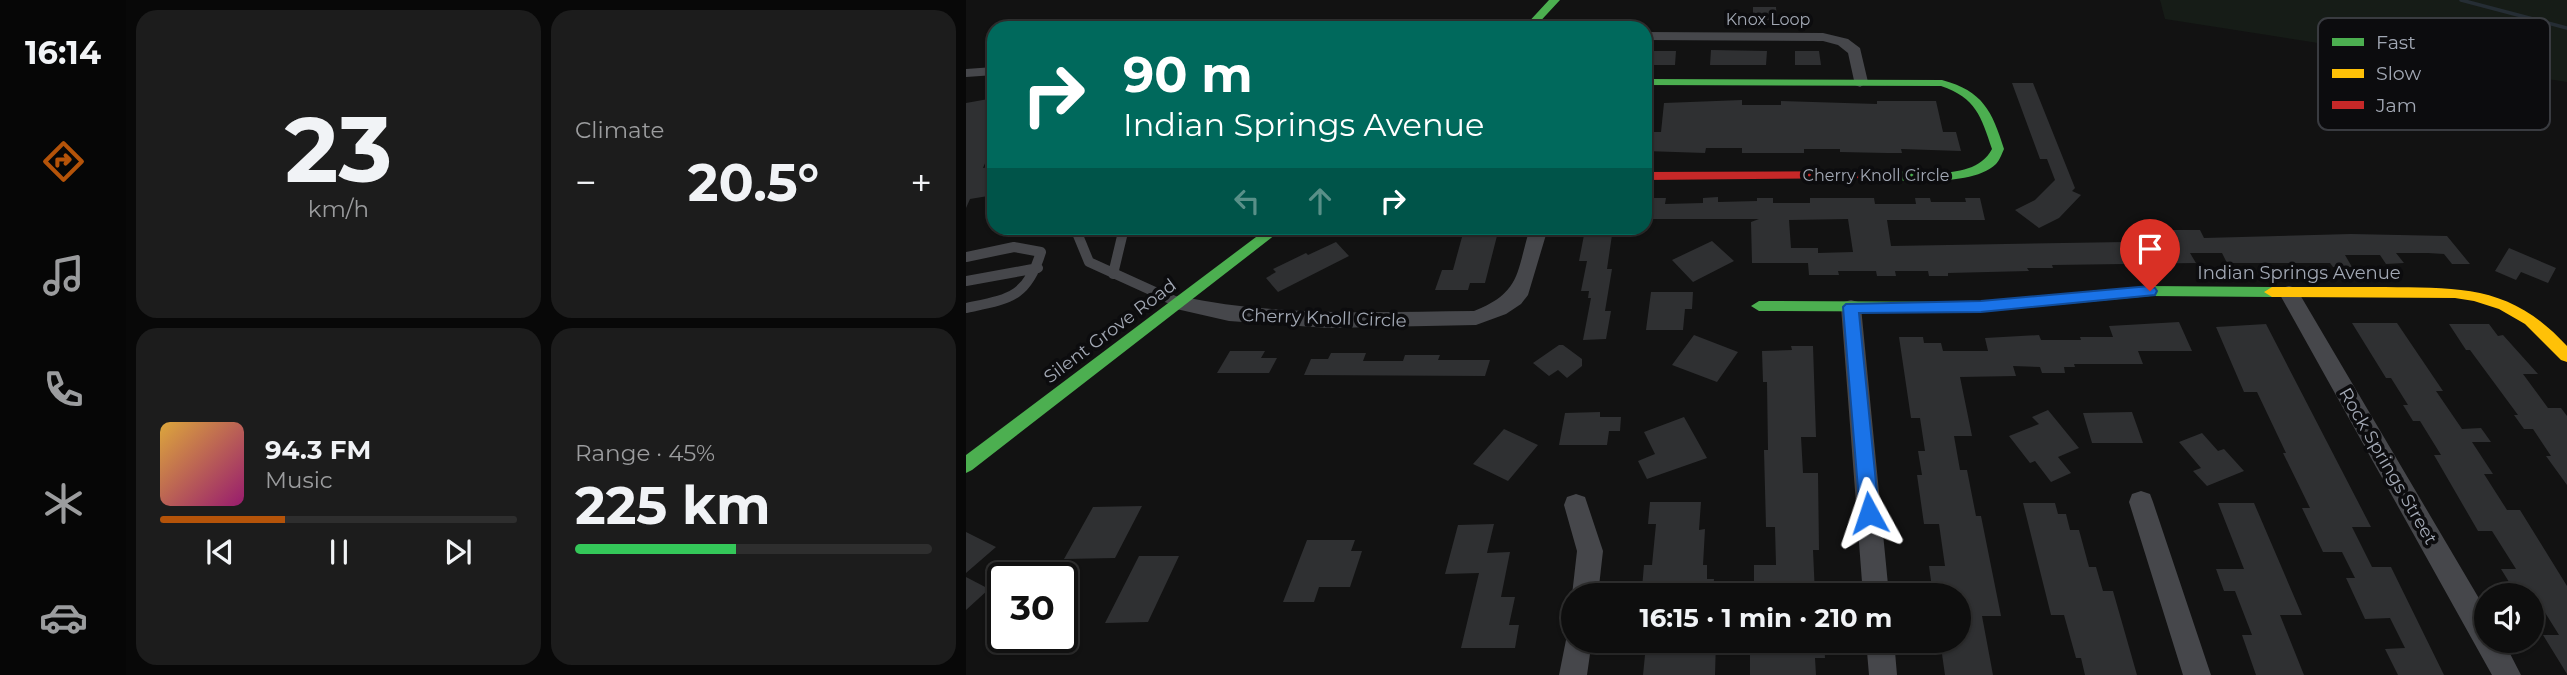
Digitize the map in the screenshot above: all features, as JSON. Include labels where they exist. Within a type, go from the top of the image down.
[{"type":"street","points":[[1535,21],[1555,0]]},
{"type":"street","name":"Knox Loop","points":[[1652,36],[1808,36],[1836,39],[1855,51],[1860,82]]},
{"type":"street","name":"Cherry Knoll Circle","points":[[1652,82],[1942,83],[1964,89],[1983,104],[1997,149],[1997,156],[1985,168],[1960,175],[1652,176]]},
{"type":"street","name":"Silent Grove Road","points":[[969,458],[1268,235]]},
{"type":"street","name":"Cherry Knoll Circle","points":[[1179,303],[1229,314],[1328,320],[1476,318],[1499,309],[1514,299],[1521,290],[1537,235]]},
{"type":"street","name":"Indian Springs Avenue","points":[[1759,306],[1981,307],[2150,291],[2455,293],[2502,302],[2539,323],[2567,356]]},
{"type":"street","name":"Rock Springs Street","points":[[2290,293],[2474,617]]},
{"type":"street","points":[[1851,307],[1875,583]]},
{"type":"street","points":[[2141,502],[2197,675]]},
{"type":"street","points":[[1576,505],[1590,551],[1586,583]]},
{"type":"street","points":[[1573,675],[1576,653]]},
{"type":"street","points":[[1881,653],[1883,675]]},
{"type":"street","name":"Rock Springs Street","points":[[2494,653],[2507,675]]},
{"type":"lane","points":[[968,73],[987,66]]},
{"type":"lane","points":[[968,73],[987,72]]},
{"type":"lane","points":[[1078,235],[1089,262],[1179,303]]},
{"type":"lane","points":[[1113,274],[1122,235]]},
{"type":"lane","points":[[966,257],[1019,247],[1034,248],[1041,252],[1030,286],[1018,295],[966,308]]},
{"type":"lane","points":[[966,281],[1038,268]]},
{"type":"shaded area","points":[[2160,0],[2567,0],[2567,82],[2550,79],[2550,18],[2318,18],[2318,43],[2165,19]]},
{"type":"building","points":[[1753,7],[1776,7],[1777,20],[1753,20]]},
{"type":"building","points":[[1711,50],[1767,51],[1766,65],[1710,65]]},
{"type":"building","points":[[1652,51],[1676,51],[1675,65],[1652,65]]},
{"type":"building","points":[[1795,51],[1819,51],[1821,65],[1795,65]]},
{"type":"building","points":[[2012,83],[2033,83],[2075,188],[2072,191],[2081,195],[2059,218],[2039,228],[2015,210],[2035,200],[2055,180],[2047,159],[2040,159]]},
{"type":"building","points":[[987,99],[987,159],[983,168],[987,167],[987,196],[970,199],[966,208],[966,103]]},
{"type":"building","points":[[1742,100],[1742,105],[1781,105],[1781,101],[1877,104],[1877,101],[1936,101],[1943,132],[1956,132],[1961,151],[1901,149],[1902,153],[1887,153],[1804,149],[1804,153],[1742,153],[1742,148],[1706,148],[1705,153],[1652,151],[1652,132],[1661,132],[1664,103]]},
{"type":"building","points":[[1718,197],[1718,202],[1773,198],[1773,203],[1810,203],[1810,198],[1874,198],[1875,204],[1916,204],[1915,198],[1930,198],[1931,202],[1966,202],[1965,198],[1980,198],[1985,220],[1887,220],[1891,246],[2125,242],[2137,241],[2135,237],[2165,236],[2162,230],[2200,230],[2204,238],[2351,234],[2447,236],[2470,264],[2452,264],[2444,254],[2428,253],[2396,253],[2404,263],[2386,264],[2380,255],[2345,255],[2352,267],[2333,267],[2330,263],[2227,263],[2222,253],[2190,253],[2196,263],[2052,265],[2053,268],[2027,268],[2029,271],[1948,273],[1948,276],[1929,276],[1928,271],[1895,271],[1896,276],[1877,276],[1876,271],[1838,271],[1839,275],[1809,275],[1808,263],[1752,263],[1751,222],[1759,219],[1652,219],[1652,198],[1666,198],[1665,204],[1703,203],[1703,198]],"holes":[[[1848,219],[1853,252],[1818,253],[1818,248],[1791,248],[1789,220]]]},
{"type":"building","points":[[1497,235],[1485,283],[1470,283],[1468,290],[1435,290],[1442,270],[1453,270],[1462,237]]},
{"type":"building","points":[[1584,235],[1612,235],[1607,269],[1612,269],[1605,311],[1611,311],[1606,339],[1583,340],[1591,298],[1588,298],[1589,291],[1581,291],[1587,261],[1579,261]]},
{"type":"building","points":[[1712,241],[1734,261],[1693,282],[1672,260]]},
{"type":"building","points":[[1336,242],[1349,256],[1278,292],[1266,278],[1276,272],[1273,269]]},
{"type":"building","points":[[2509,248],[2556,268],[2548,283],[2521,272],[2516,280],[2495,271]]},
{"type":"building","points":[[1651,292],[1693,292],[1692,309],[1685,309],[1683,330],[1646,330]]},
{"type":"building","points":[[2179,322],[2192,351],[2138,351],[2143,364],[2074,364],[2075,367],[2064,367],[2065,373],[2042,373],[2040,367],[2013,366],[2016,376],[1960,377],[1972,436],[1954,436],[1960,470],[1967,470],[1976,516],[1981,516],[2001,616],[1982,616],[1993,675],[1945,675],[1942,653],[1971,653],[1971,583],[1931,583],[1929,566],[1945,566],[1939,524],[1924,524],[1917,475],[1922,475],[1918,451],[1925,451],[1920,418],[1911,418],[1899,337],[1923,337],[1924,343],[1941,343],[1943,351],[1988,351],[1985,338],[2039,335],[2041,340],[2081,340],[2080,337],[2113,337],[2109,326]]},
{"type":"building","points":[[2352,323],[2397,323],[2443,391],[2436,391],[2462,429],[2481,428],[2491,442],[2472,442],[2493,474],[2484,474],[2507,510],[2520,510],[2567,586],[2567,674],[2544,637],[2559,635],[2544,611],[2544,583],[2510,583],[2501,569],[2516,569],[2492,531],[2478,531],[2434,455],[2441,455],[2420,421],[2413,421],[2403,405],[2408,405],[2391,378],[2386,378]]},
{"type":"building","points":[[2266,324],[2371,527],[2352,527],[2372,567],[2391,567],[2444,675],[2398,675],[2385,649],[2405,648],[2390,618],[2365,619],[2346,578],[2355,578],[2342,552],[2323,552],[2302,508],[2310,508],[2257,392],[2244,392],[2216,327]]},
{"type":"building","points":[[2449,324],[2489,324],[2498,336],[2503,335],[2538,374],[2523,374],[2548,408],[2561,408],[2567,416],[2567,485],[2546,456],[2551,456],[2533,429],[2524,429],[2514,415],[2518,415],[2470,350],[2466,350]]},
{"type":"building","points":[[1694,335],[1738,352],[1717,382],[1672,365]]},
{"type":"building","points":[[1559,345],[1582,359],[1582,366],[1567,378],[1558,370],[1549,376],[1533,363]]},
{"type":"building","points":[[1791,346],[1813,346],[1816,437],[1801,437],[1803,473],[1818,473],[1819,550],[1813,550],[1814,583],[1754,583],[1754,565],[1776,565],[1775,527],[1766,527],[1764,450],[1768,450],[1767,382],[1763,382],[1762,351],[1792,350]]},
{"type":"building","points":[[1230,351],[1265,351],[1261,358],[1277,358],[1269,373],[1217,373]]},
{"type":"building","points":[[1331,353],[1366,353],[1363,361],[1403,361],[1405,355],[1440,355],[1438,360],[1490,360],[1485,376],[1304,375],[1311,359],[1328,359]]},
{"type":"building","points":[[2048,410],[2079,448],[2058,457],[2071,473],[2051,482],[2035,461],[2030,463],[2009,436],[2039,424],[2032,417]]},
{"type":"building","points":[[1600,412],[1600,417],[1621,417],[1620,431],[1609,431],[1607,445],[1559,445],[1565,413]]},
{"type":"building","points":[[2132,412],[2143,443],[2092,443],[2083,413]]},
{"type":"building","points":[[1684,417],[1707,458],[1647,479],[1638,461],[1655,454],[1644,432]]},
{"type":"building","points":[[1504,429],[1538,445],[1508,481],[1473,464]]},
{"type":"building","points":[[2202,433],[2218,451],[2224,449],[2244,471],[2207,486],[2193,471],[2201,468],[2179,442]]},
{"type":"building","points":[[1650,502],[1701,502],[1699,530],[1705,529],[1703,565],[1707,565],[1707,579],[1714,579],[1714,583],[1642,583],[1644,565],[1652,565],[1656,524],[1648,524]]},
{"type":"building","points":[[2023,503],[2055,503],[2058,514],[2066,514],[2070,530],[2079,530],[2089,567],[2096,567],[2103,591],[2113,591],[2137,675],[2085,675],[2081,658],[2076,658],[2064,615],[2051,615]]},
{"type":"building","points":[[2218,503],[2254,503],[2302,615],[2280,615],[2304,675],[2256,675],[2242,635],[2252,635],[2235,591],[2224,591],[2216,569],[2244,569]]},
{"type":"building","points":[[1142,506],[1115,558],[1064,559],[1093,507]]},
{"type":"building","points":[[1494,524],[1487,553],[1510,552],[1501,597],[1515,597],[1509,625],[1519,625],[1515,648],[1461,648],[1479,573],[1445,574],[1458,525]]},
{"type":"building","points":[[966,532],[996,547],[966,573]]},
{"type":"building","points":[[1307,540],[1355,540],[1351,551],[1362,551],[1350,587],[1319,587],[1314,602],[1283,602]]},
{"type":"building","points":[[1139,556],[1179,556],[1148,622],[1105,623]]},
{"type":"building","points":[[966,577],[987,588],[987,591],[966,610]]},
{"type":"building","points":[[1716,653],[1715,675],[1643,675],[1645,655],[1633,655]]},
{"type":"building","points":[[1750,653],[1825,653],[1825,658],[1815,658],[1816,675],[1750,675]]},
{"type":"waterway","points":[[2461,0],[2529,18]]},
{"type":"waterway","points":[[2550,24],[2567,28]]},
{"type":"traffic: fast","points":[[1535,21],[1555,0]]},
{"type":"traffic: fast","points":[[1652,82],[1942,83],[1966,93],[1980,106],[1998,149],[1992,161],[1979,169],[1962,173],[1919,177],[1866,175]]},
{"type":"traffic: fast","points":[[966,465],[1268,235]]},
{"type":"traffic: fast","points":[[1759,306],[1981,307],[2150,291],[2272,292]]},
{"type":"traffic: slow","points":[[2272,292],[2455,293],[2474,296],[2518,312],[2542,330],[2567,356]]},
{"type":"traffic: jam","points":[[1652,176],[1866,175]]},
{"type":"route","points":[[1869,513],[1851,307],[1981,307],[2150,291]]}]
